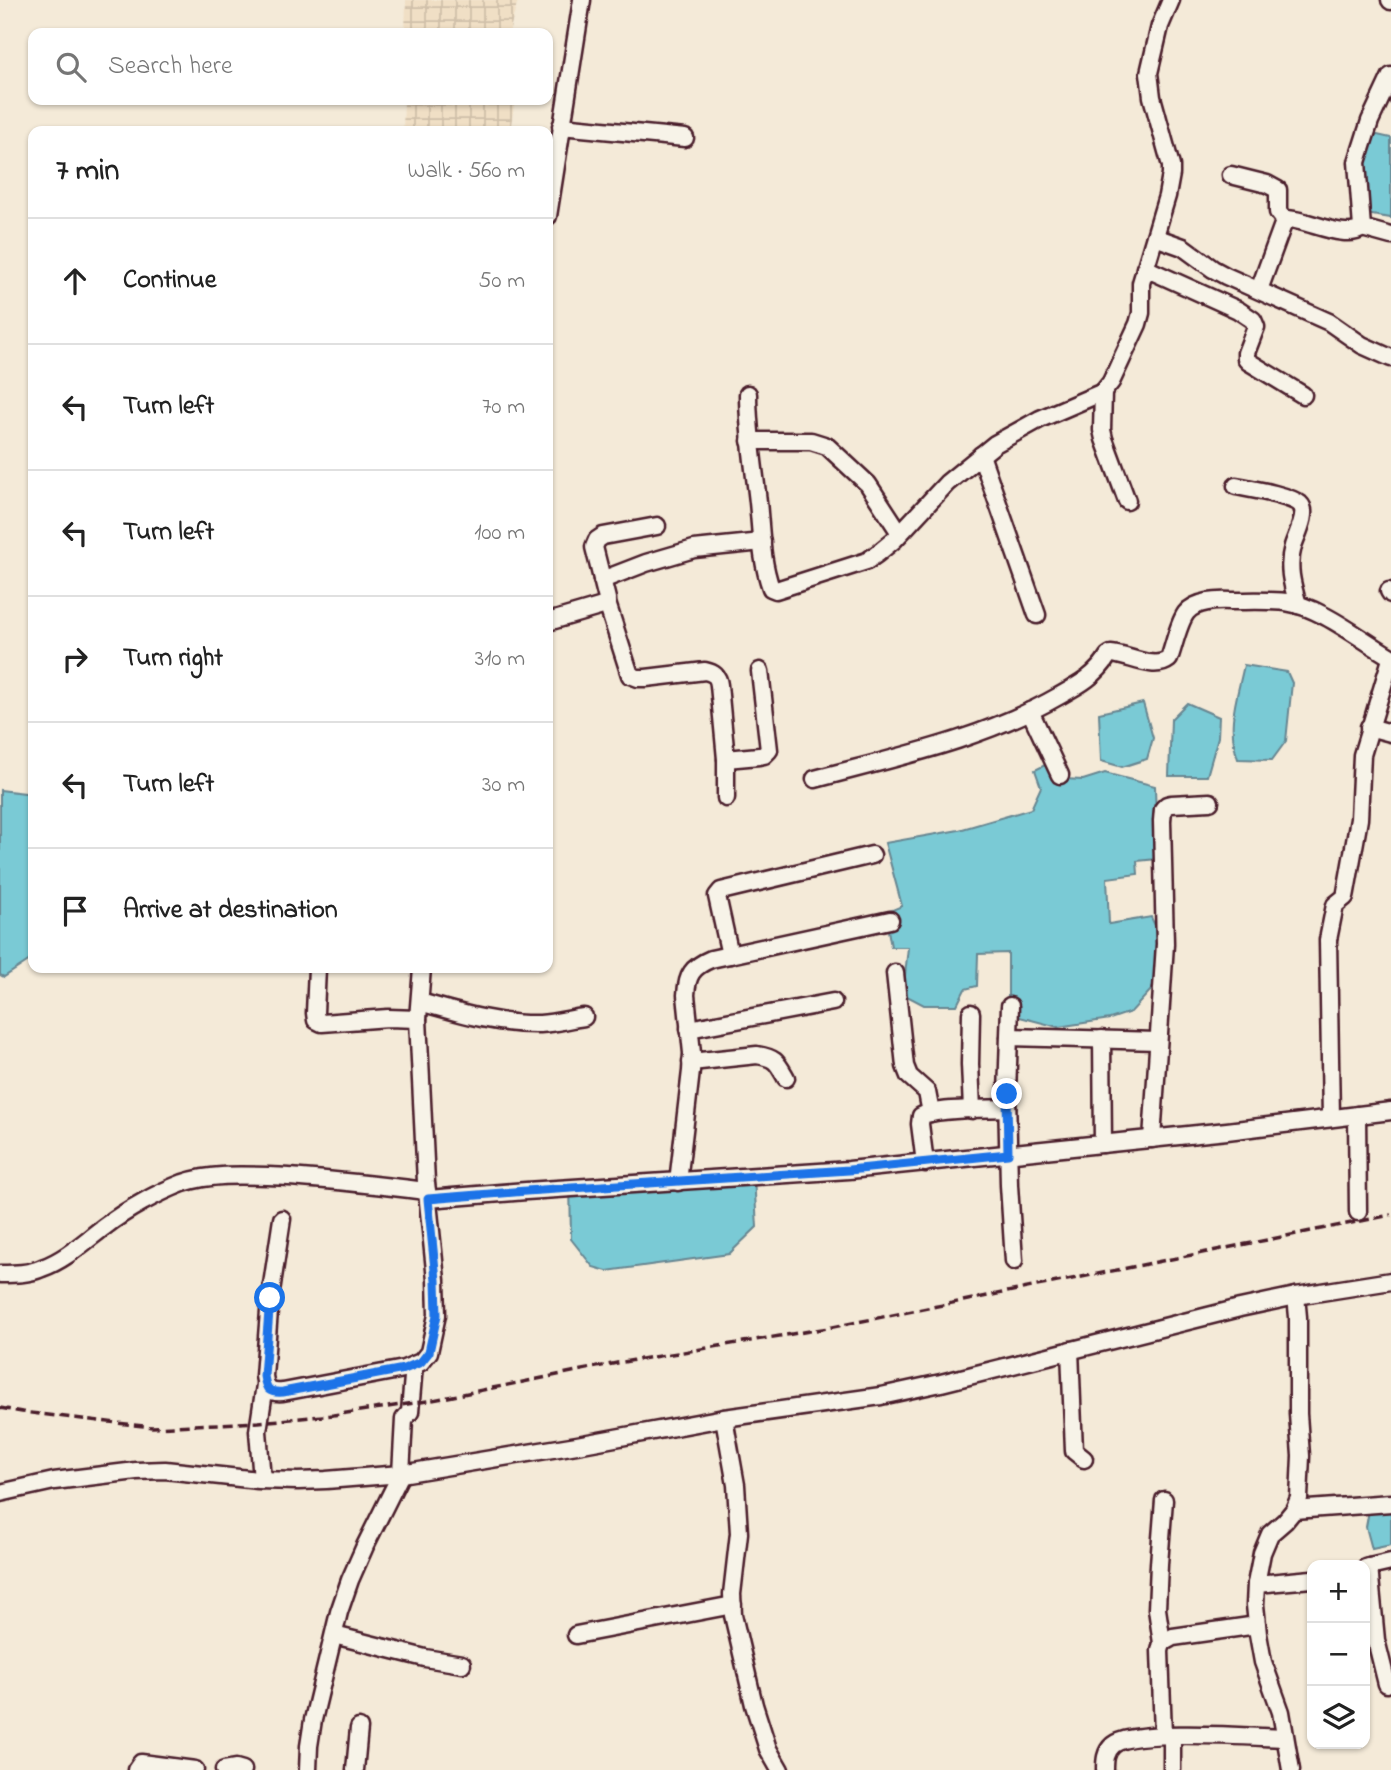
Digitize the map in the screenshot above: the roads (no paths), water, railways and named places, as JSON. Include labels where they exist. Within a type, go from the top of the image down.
[{"type":"street","points":[[553,181],[582,0]]},
{"type":"street","points":[[748,394],[750,441],[762,542],[769,583],[771,588],[776,590],[867,561],[900,533],[947,483],[981,454],[1040,419],[1103,392],[1111,382],[1138,324],[1141,313],[1141,283],[1167,196],[1171,166],[1152,97],[1149,73],[1160,26],[1171,0]]},
{"type":"street","points":[[1285,221],[1291,219],[1342,232],[1356,232],[1362,228],[1357,162],[1370,121],[1391,76]]},
{"type":"street","points":[[561,126],[685,138]]},
{"type":"street","points":[[1231,174],[1267,184],[1278,190],[1278,212],[1285,221]]},
{"type":"street","points":[[1259,290],[1285,221]]},
{"type":"street","points":[[1362,228],[1391,236]]},
{"type":"street","points":[[1155,237],[1183,247],[1213,269],[1329,322],[1362,345],[1391,358]]},
{"type":"street","points":[[1145,268],[1250,317],[1256,327],[1246,359],[1303,395]]},
{"type":"street","points":[[1103,392],[1102,430],[1127,501]]},
{"type":"street","points":[[750,441],[811,441],[827,446],[868,484],[900,533]]},
{"type":"street","points":[[981,454],[1037,615]]},
{"type":"street","points":[[1236,486],[1287,498],[1304,509],[1290,560],[1290,573],[1298,605]]},
{"type":"street","points":[[657,526],[603,536],[597,540],[594,547],[607,603],[630,676],[646,678],[705,671],[716,677],[726,759],[726,798]]},
{"type":"street","points":[[602,580],[694,549],[762,542]]},
{"type":"street","points":[[815,779],[940,746],[1030,711],[1094,674],[1111,654],[1158,664],[1166,662],[1186,613],[1198,605],[1222,600],[1285,602],[1298,605],[1337,624],[1391,658],[1362,755],[1359,819],[1345,897],[1335,905],[1328,940],[1331,1118]]},
{"type":"street","points":[[553,621],[603,608],[607,603]]},
{"type":"street","points":[[726,759],[759,756],[769,750],[760,671]]},
{"type":"street","points":[[1030,711],[1060,775]]},
{"type":"street","points":[[1369,727],[1391,733]]},
{"type":"street","points":[[1152,1139],[1165,944],[1163,809],[1171,804],[1210,802]]},
{"type":"street","points":[[730,955],[719,908],[718,896],[722,891],[872,855]]},
{"type":"street","points":[[678,1182],[690,1091],[691,1062],[686,995],[689,976],[694,969],[710,959],[890,920]]},
{"type":"street","points":[[317,973],[315,1013],[316,1020],[322,1023],[388,1018],[418,1019]]},
{"type":"street","points":[[265,1385],[269,1391],[275,1393],[404,1369],[421,1362],[429,1352],[437,1315],[418,1019],[422,973]]},
{"type":"street","points":[[895,973],[905,1066],[909,1076],[927,1092],[931,1113]]},
{"type":"street","points":[[420,1002],[466,1015],[522,1023],[543,1024],[584,1017]]},
{"type":"street","points":[[689,1029],[833,1002]]},
{"type":"street","points":[[1010,1006],[1007,1108],[1014,1261]]},
{"type":"street","points":[[971,1013],[972,1110]]},
{"type":"street","points":[[1009,1037],[1158,1041]]},
{"type":"street","points":[[1102,1039],[1103,1144]]},
{"type":"street","points":[[691,1062],[765,1056],[778,1063],[786,1078]]},
{"type":"street","points":[[925,1163],[920,1120],[924,1115],[1007,1108]]},
{"type":"street","points":[[0,1274],[20,1274],[58,1261],[107,1224],[140,1204],[182,1184],[205,1178],[242,1175],[314,1177],[428,1195],[526,1191],[925,1163],[1391,1111]]},
{"type":"street","points":[[1357,1115],[1358,1212]]},
{"type":"street","points":[[262,1480],[258,1431],[265,1385],[270,1298],[282,1219]]},
{"type":"street","points":[[0,1493],[54,1481],[136,1471],[165,1470],[262,1480],[326,1480],[401,1474],[724,1418],[881,1396],[1240,1308],[1391,1281]]},
{"type":"street","points":[[1291,1770],[1281,1712],[1263,1661],[1257,1625],[1256,1584],[1262,1553],[1270,1534],[1285,1521],[1300,1498],[1296,1296]]},
{"type":"street","points":[[1070,1350],[1074,1451],[1084,1459]]},
{"type":"street","points":[[307,1770],[313,1720],[350,1580],[401,1474],[404,1419],[410,1412],[414,1366]]},
{"type":"street","points":[[724,1418],[736,1485],[739,1533],[732,1594],[739,1643],[768,1749],[780,1770]]},
{"type":"street","points":[[1164,1500],[1157,1609],[1172,1770]]},
{"type":"street","points":[[1294,1510],[1391,1503]]},
{"type":"street","points":[[1370,1566],[1391,1562]]},
{"type":"street","points":[[1256,1584],[1307,1579]]},
{"type":"street","points":[[1370,1591],[1376,1640],[1387,1684]]},
{"type":"street","points":[[576,1635],[733,1605]]},
{"type":"street","points":[[1161,1643],[1173,1637],[1257,1625]]},
{"type":"street","points":[[334,1635],[462,1664]]},
{"type":"street","points":[[355,1770],[359,1728]]},
{"type":"street","points":[[1105,1770],[1106,1754],[1119,1741],[1168,1734],[1285,1738]]},
{"type":"street","points":[[136,1770],[141,1763],[195,1770]]},
{"type":"street","points":[[224,1770],[243,1770]]},
{"type":"water","points":[[1364,132],[1391,138],[1391,218],[1365,214]]},
{"type":"water","points":[[1244,665],[1287,672],[1292,683],[1286,741],[1272,760],[1238,759],[1233,723]]},
{"type":"water","points":[[1143,703],[1153,738],[1147,759],[1122,767],[1101,761],[1099,713]]},
{"type":"water","points":[[1187,703],[1219,717],[1218,737],[1207,776],[1169,776],[1171,719]]},
{"type":"water","points":[[1051,762],[1064,779],[1083,780],[1105,773],[1155,786],[1157,859],[1137,861],[1138,874],[1107,878],[1109,924],[1151,917],[1157,930],[1157,969],[1152,989],[1131,1012],[1110,1019],[1058,1027],[1008,1014],[1008,953],[978,954],[977,986],[965,989],[957,1005],[924,1005],[903,994],[908,947],[891,947],[885,913],[902,906],[885,843],[959,830],[1031,809],[1041,787],[1035,770]]},
{"type":"water","points":[[0,790],[28,793],[28,961],[4,977],[0,975]]},
{"type":"water","points":[[754,1177],[757,1227],[729,1254],[607,1271],[593,1267],[571,1239],[570,1181]]},
{"type":"water","points":[[1391,1497],[1391,1545],[1372,1549],[1366,1527],[1371,1499]]},
{"type":"railway","points":[[0,1408],[152,1427],[333,1415],[428,1401],[617,1363],[828,1328],[1391,1215]]}]
